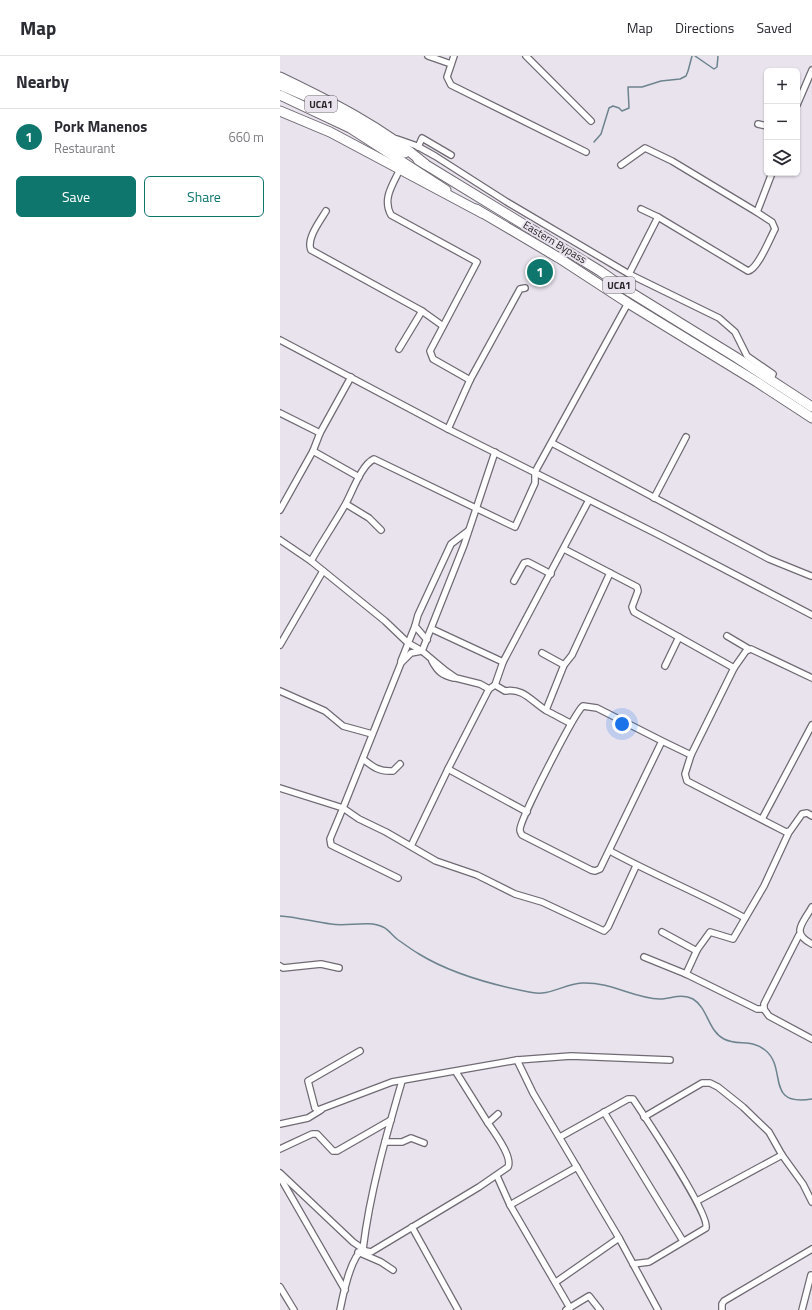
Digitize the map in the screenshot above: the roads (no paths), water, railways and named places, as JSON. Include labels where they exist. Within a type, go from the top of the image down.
[{"type":"main road","points":[[280,77],[324,98],[406,147],[425,164]]},
{"type":"main road","name":"Eastern Bypass","points":[[280,85],[312,99],[425,164],[566,252],[600,271],[737,358],[770,381],[800,397],[812,407]]},
{"type":"main road","name":"Eastern Bypass","points":[[280,95],[350,128],[482,213],[559,258],[642,312],[812,418]]},
{"type":"main road","points":[[280,111],[330,132],[482,213]]},
{"type":"main road","points":[[642,312],[647,302]]},
{"type":"street","points":[[428,56],[451,64]]},
{"type":"street","points":[[454,56],[447,77],[451,85],[586,152]]},
{"type":"street","points":[[526,56],[591,121]]},
{"type":"street","points":[[797,104],[812,70]]},
{"type":"street","points":[[758,124],[764,125]]},
{"type":"street","points":[[388,137],[418,147],[629,274],[719,318],[729,325],[739,338],[739,342],[747,356],[773,374],[770,381]]},
{"type":"street","points":[[418,147],[422,138],[451,155]]},
{"type":"street","points":[[621,165],[645,148],[672,161],[757,212],[772,222],[775,229],[759,261],[751,270],[748,270],[658,217],[641,209]]},
{"type":"street","points":[[400,169],[386,199],[391,215],[477,262],[430,351],[433,359],[470,380]]},
{"type":"street","points":[[757,212],[771,176]]},
{"type":"street","points":[[326,211],[312,237],[310,246],[311,250],[422,311],[443,326]]},
{"type":"street","points":[[629,274],[658,217]]},
{"type":"street","points":[[566,252],[574,241]]},
{"type":"street","points":[[448,429],[470,380],[520,290],[525,288]]},
{"type":"street","points":[[311,561],[346,504],[359,476],[370,461],[374,459],[429,487],[476,507],[515,527],[534,483],[535,472],[628,303]]},
{"type":"street","points":[[399,349],[422,311]]},
{"type":"street","points":[[280,340],[448,429],[661,536],[812,615]]},
{"type":"street","points":[[280,510],[313,451],[320,433],[351,377]]},
{"type":"street","points":[[280,413],[320,433]]},
{"type":"street","points":[[654,498],[686,437]]},
{"type":"street","points":[[552,443],[769,559],[811,576]]},
{"type":"street","points":[[313,451],[359,476]]},
{"type":"street","points":[[422,651],[432,629],[440,602],[464,545],[495,452]]},
{"type":"street","points":[[411,846],[489,689],[495,685],[503,662],[589,500]]},
{"type":"street","points":[[346,504],[369,518],[381,530]]},
{"type":"street","points":[[398,878],[331,845],[332,833],[363,760],[400,663],[416,626],[418,615],[451,544],[468,531]]},
{"type":"street","points":[[280,540],[311,561],[385,621],[408,644],[422,651],[456,678],[480,684],[489,689]]},
{"type":"street","points":[[564,548],[638,589],[632,607],[634,612],[734,668]]},
{"type":"street","points":[[514,581],[524,563],[528,562],[551,574]]},
{"type":"street","points":[[280,645],[323,571]]},
{"type":"street","points":[[546,710],[564,665],[572,655],[610,574]]},
{"type":"street","points":[[416,626],[427,640]]},
{"type":"street","points":[[432,629],[503,662]]},
{"type":"street","points":[[727,636],[749,649],[812,678]]},
{"type":"street","points":[[664,666],[679,637]]},
{"type":"street","points":[[749,649],[734,668],[691,755],[685,774],[687,781],[789,832]]},
{"type":"street","points":[[400,663],[411,653],[422,651]]},
{"type":"street","points":[[542,653],[564,665]]},
{"type":"street","points":[[495,685],[505,691],[514,689],[526,695],[546,710],[570,723]]},
{"type":"street","points":[[280,691],[325,711],[343,726],[372,734]]},
{"type":"street","points":[[662,741],[600,869],[596,871],[592,870],[522,835],[519,829],[527,812],[570,723],[578,709],[583,706],[591,706],[691,755]]},
{"type":"street","points":[[762,819],[812,725]]},
{"type":"street","points":[[363,760],[376,770],[384,772],[393,771],[400,764]]},
{"type":"street","points":[[448,769],[527,812]]},
{"type":"street","points":[[280,788],[343,808],[359,819],[436,861],[476,875],[514,894],[542,902],[604,931],[608,927],[636,866]]},
{"type":"street","points":[[686,974],[697,950],[710,932],[733,939],[764,886],[789,832],[802,814],[812,816]]},
{"type":"street","points":[[610,851],[636,866],[710,899],[745,918]]},
{"type":"street","points":[[812,907],[799,930],[799,935],[764,1004],[764,1009],[769,1016],[812,1039]]},
{"type":"street","points":[[662,932],[697,950]]},
{"type":"street","points":[[799,935],[812,944]]},
{"type":"street","points":[[644,957],[686,974],[757,1009],[764,1009]]},
{"type":"street","points":[[280,966],[283,968],[321,964],[339,968]]},
{"type":"street","points":[[322,1110],[315,1108],[308,1081],[360,1052]]},
{"type":"street","points":[[280,1124],[308,1118],[322,1110],[392,1082],[456,1072],[517,1060],[571,1056],[670,1060]]},
{"type":"street","points":[[517,1060],[619,1238],[658,1310]]},
{"type":"street","points":[[360,1251],[371,1252],[508,1168],[509,1161],[505,1150],[456,1072]]},
{"type":"street","points":[[340,1310],[345,1290],[360,1251],[385,1142],[402,1081]]},
{"type":"street","points":[[644,1117],[702,1083],[710,1083],[718,1087],[743,1107],[769,1132],[782,1155],[803,1184],[812,1202]]},
{"type":"street","points":[[560,1137],[628,1099],[633,1099],[697,1201],[706,1220],[706,1228],[649,1262],[633,1264]]},
{"type":"street","points":[[604,1112],[684,1241]]},
{"type":"street","points":[[488,1123],[498,1114]]},
{"type":"street","points":[[280,1149],[312,1134],[317,1134],[333,1151],[337,1152],[391,1120]]},
{"type":"street","points":[[385,1142],[402,1142],[411,1138],[424,1142]]},
{"type":"street","points":[[697,1201],[782,1155]]},
{"type":"street","points":[[510,1205],[577,1167]]},
{"type":"street","points":[[280,1173],[360,1251],[382,1262],[393,1270]]},
{"type":"street","points":[[497,1176],[510,1205],[556,1282],[568,1309],[589,1296],[600,1310]]},
{"type":"street","points":[[280,1177],[345,1290]]},
{"type":"street","points":[[412,1227],[458,1310]]},
{"type":"street","points":[[556,1282],[619,1238]]},
{"type":"street","points":[[722,1310],[722,1304],[724,1301],[812,1249]]},
{"type":"street","points":[[802,1310],[812,1274]]},
{"type":"street","points":[[280,1287],[294,1310]]},
{"type":"waterway","points":[[594,142],[601,134],[609,108],[613,106],[622,111],[629,108],[628,87],[642,87],[661,81],[680,79],[686,76],[692,56]]},
{"type":"waterway","points":[[695,56],[714,69],[717,67],[718,56]]},
{"type":"waterway","points":[[280,916],[337,925],[377,925],[387,929],[397,939],[416,952],[444,967],[472,978],[529,992],[543,993],[575,984],[593,983],[613,987],[650,998],[660,999],[680,996],[689,997],[698,1003],[715,1031],[724,1039],[755,1045],[765,1050],[772,1058],[782,1092],[788,1097],[797,1100],[812,1099]]},
{"type":"place","name":"Pork Manenos","points":[[540,272]]}]
